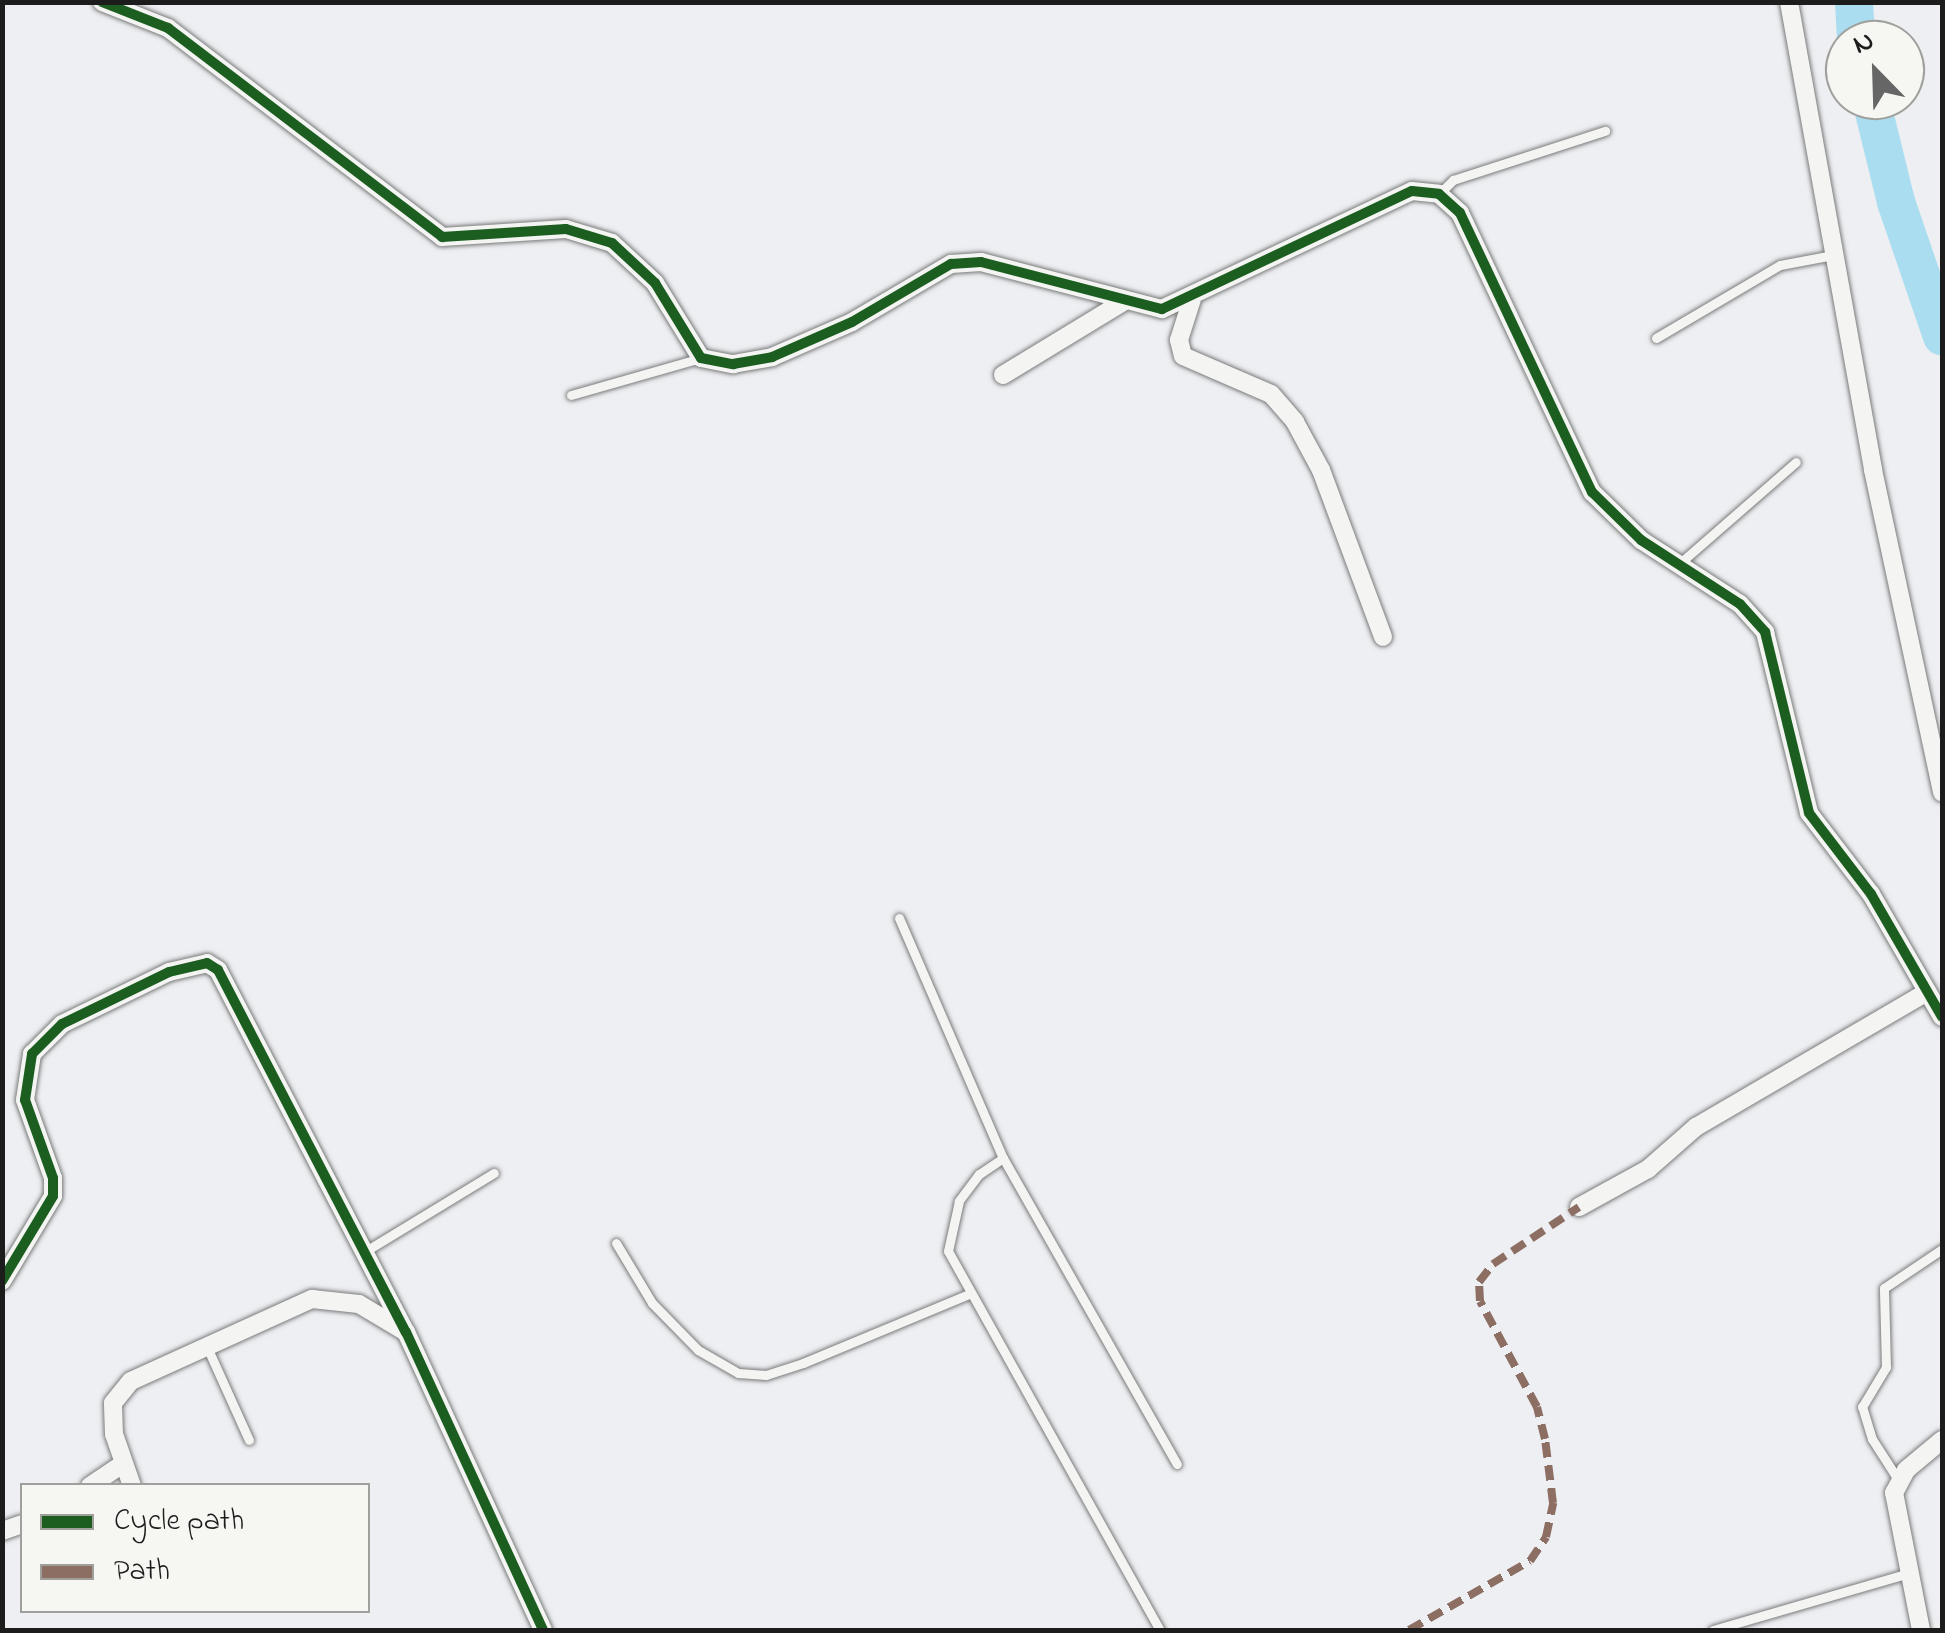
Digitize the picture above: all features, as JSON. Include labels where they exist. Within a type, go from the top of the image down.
[{"type":"street","points":[[102,2],[168,28],[442,237],[566,229],[612,244],[655,283],[701,358],[733,364],[772,357],[852,322],[951,264],[981,262],[1123,302],[1162,309],[1192,300],[1345,220],[1412,191],[1439,194],[1460,213],[1592,492],[1676,566],[1740,604],[1765,632],[1810,814],[1870,894],[1942,1017]]},
{"type":"street","points":[[1788,2],[1833,254],[1942,793]]},
{"type":"street","points":[[1192,300],[1179,340],[1183,356],[1271,394],[1295,422],[1320,470],[1384,637]]},
{"type":"street","points":[[1004,375],[1123,302]]},
{"type":"street","points":[[2,1281],[53,1196],[22,1083],[32,1054],[62,1024],[169,972],[207,963],[226,984],[361,1254],[406,1332],[543,1630]]},
{"type":"street","points":[[1580,1207],[1648,1168],[1696,1127],[1926,992]]},
{"type":"street","points":[[131,1483],[123,1464],[113,1402],[131,1381],[312,1299],[359,1304],[406,1332]]},
{"type":"street","points":[[1921,1630],[1896,1514],[1899,1481],[1942,1440]]},
{"type":"street","points":[[94,1483],[123,1464]]},
{"type":"lane","points":[[1439,194],[1453,180],[1604,131]]},
{"type":"lane","points":[[1656,338],[1780,265],[1833,254]]},
{"type":"lane","points":[[571,395],[701,358]]},
{"type":"lane","points":[[1676,566],[1796,462]]},
{"type":"lane","points":[[899,918],[1003,1158],[1177,1464]]},
{"type":"lane","points":[[1003,1158],[979,1174],[959,1201],[948,1252],[1160,1630]]},
{"type":"lane","points":[[361,1254],[494,1173]]},
{"type":"lane","points":[[616,1242],[652,1304],[698,1350],[738,1373],[766,1376],[969,1294]]},
{"type":"lane","points":[[1899,1481],[1872,1439],[1862,1407],[1886,1366],[1884,1288],[1942,1249]]},
{"type":"lane","points":[[206,1345],[248,1440]]},
{"type":"lane","points":[[1713,1630],[1906,1574]]},
{"type":"waterway","points":[[1854,2],[1855,20]]},
{"type":"waterway","points":[[1876,120],[1896,202],[1942,336]]},
{"type":"marked path","points":[[1409,1630],[1530,1561],[1546,1537],[1553,1503],[1537,1407],[1480,1301],[1479,1282],[1493,1264],[1579,1207]]},
{"type":"cycle path","points":[[102,2],[168,28],[442,237],[566,229],[612,243],[655,283],[701,358],[733,364],[772,357],[852,322],[951,264],[981,262],[1162,309],[1412,191],[1439,194],[1460,213],[1592,492],[1641,540],[1740,604],[1765,632],[1809,813],[1871,894],[1942,1017]]},
{"type":"cycle path","points":[[2,1281],[53,1196],[53,1178],[25,1100],[32,1054],[62,1024],[169,972],[207,963],[218,970],[406,1332],[543,1630]]}]
